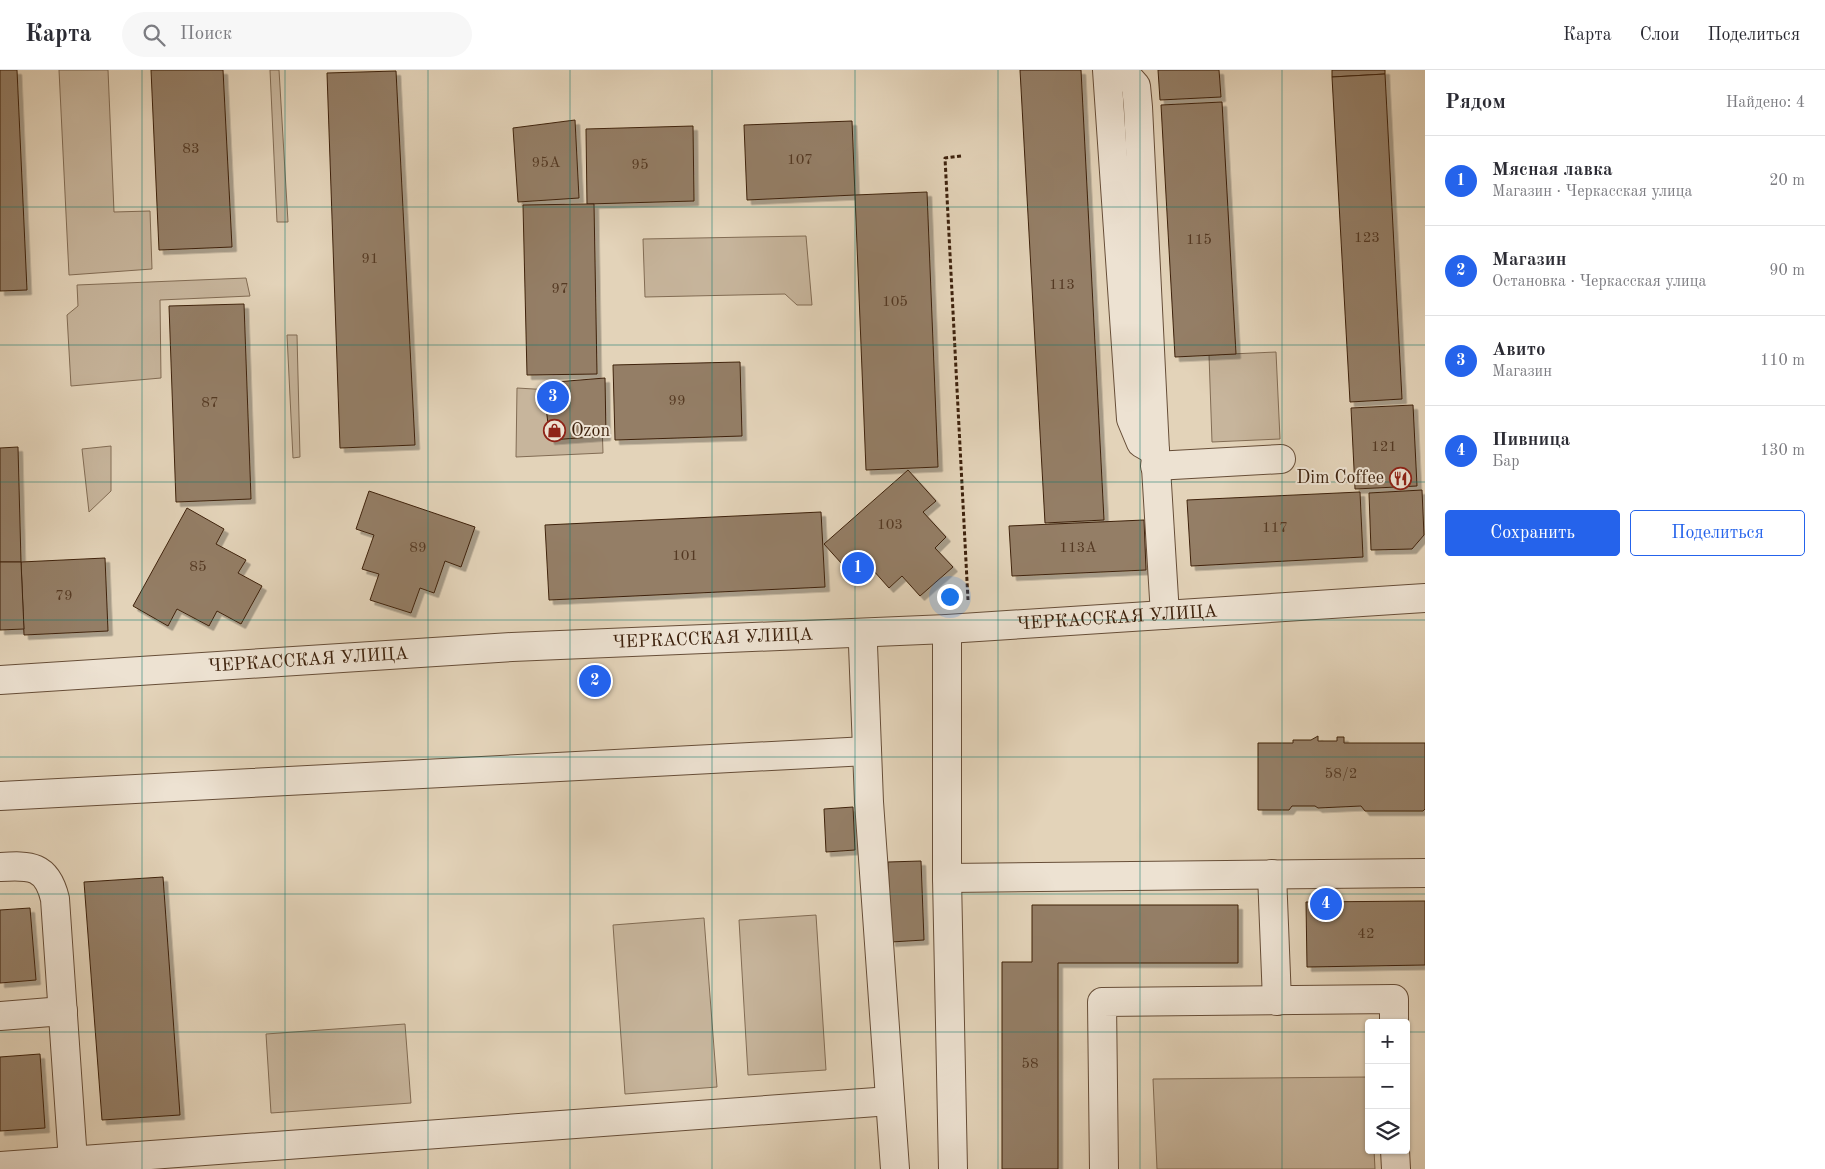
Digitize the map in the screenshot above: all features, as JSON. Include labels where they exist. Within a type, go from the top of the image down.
[{"type":"street","points":[[1107,70],[1129,206]]},
{"type":"street","points":[[1122,70],[1136,86],[1129,206],[1131,419],[1141,443],[1155,458],[1165,615]]},
{"type":"street","points":[[1155,458],[1282,459]]},
{"type":"street","name":"ЧЕРКАССКАЯ УЛИЦА","points":[[0,680],[512,647],[947,629],[1425,598]]},
{"type":"street","points":[[947,629],[947,878],[953,1169]]},
{"type":"street","points":[[863,645],[867,751],[895,1169]]},
{"type":"street","points":[[0,796],[867,751]]},
{"type":"street","points":[[0,867],[22,866],[36,868],[45,875],[52,885],[55,898],[73,1161]]},
{"type":"street","points":[[947,878],[1425,872]]},
{"type":"street","points":[[1272,874],[1277,1001]]},
{"type":"street","points":[[1104,1169],[1102,1002],[1394,999],[1394,1019]]},
{"type":"street","points":[[0,1016],[63,1011]]},
{"type":"street","points":[[0,1166],[890,1101]]},
{"type":"street","points":[[1396,1154],[1396,1169]]},
{"type":"path","points":[[961,156],[945,158],[968,606]]},
{"type":"shaded area","points":[[59,70],[108,70],[114,212],[150,211],[152,269],[69,275]]},
{"type":"shaded area","points":[[270,70],[279,70],[288,222],[277,222]]},
{"type":"shaded area","points":[[806,236],[812,305],[797,305],[785,294],[645,297],[643,239]]},
{"type":"shaded area","points":[[246,278],[250,296],[160,300],[161,378],[71,386],[67,315],[78,306],[77,285]]},
{"type":"shaded area","points":[[287,335],[297,335],[300,457],[293,458]]},
{"type":"shaded area","points":[[1276,352],[1280,439],[1212,442],[1209,355]]},
{"type":"shaded area","points":[[517,388],[601,393],[603,453],[516,457]]},
{"type":"shaded area","points":[[111,446],[111,491],[89,512],[82,449]]},
{"type":"shaded area","points":[[816,915],[826,1070],[748,1075],[739,920]]},
{"type":"shaded area","points":[[704,918],[717,1087],[625,1094],[613,925]]},
{"type":"shaded area","points":[[405,1024],[411,1103],[271,1113],[266,1034]]},
{"type":"shaded area","points":[[1365,1077],[1365,1154],[1374,1154],[1375,1169],[1157,1169],[1153,1079]]},
{"type":"building","points":[[0,70],[17,70],[27,290],[0,291]]},
{"type":"building","points":[[151,70],[223,70],[232,247],[159,250]]},
{"type":"building","points":[[1020,70],[1081,70],[1104,520],[1045,523]]},
{"type":"building","points":[[1158,70],[1219,70],[1221,97],[1160,100]]},
{"type":"building","points":[[1332,70],[1385,70],[1385,74],[1332,77]]},
{"type":"building","points":[[396,71],[415,445],[340,448],[327,73]]},
{"type":"building","points":[[1385,74],[1402,399],[1350,402],[1332,77]]},
{"type":"building","points":[[1222,102],[1236,354],[1175,357],[1161,105]]},
{"type":"building","points":[[575,120],[579,198],[518,202],[513,128]]},
{"type":"building","points":[[852,121],[855,195],[747,200],[744,125]]},
{"type":"building","points":[[693,126],[694,201],[587,204],[586,129]]},
{"type":"building","points":[[927,192],[938,467],[866,470],[855,195]]},
{"type":"building","points":[[594,204],[597,374],[527,375],[523,205]]},
{"type":"building","points":[[244,304],[251,499],[176,502],[169,306]]},
{"type":"building","points":[[740,362],[742,436],[615,440],[613,365]]},
{"type":"building","points":[[605,378],[606,436],[550,440],[543,383]]},
{"type":"building","points":[[1413,405],[1417,486],[1355,489],[1351,408]]},
{"type":"building","points":[[18,447],[21,562],[0,562],[0,448]]},
{"type":"building","points":[[908,470],[936,501],[923,512],[946,537],[935,548],[953,567],[920,596],[902,576],[889,588],[865,561],[851,574],[824,544]]},
{"type":"building","points":[[1422,490],[1424,535],[1412,549],[1371,550],[1369,493]]},
{"type":"building","points":[[369,491],[475,527],[461,567],[445,561],[434,593],[420,588],[411,613],[370,600],[379,574],[362,569],[374,535],[356,529]]},
{"type":"building","points":[[1360,492],[1363,557],[1191,566],[1187,500]]},
{"type":"building","points":[[187,508],[224,529],[216,544],[246,560],[238,573],[262,586],[241,624],[217,611],[209,626],[177,609],[168,626],[133,606]]},
{"type":"building","points":[[821,512],[825,587],[549,600],[545,525]]},
{"type":"building","points":[[1144,520],[1146,570],[1012,576],[1009,526]]},
{"type":"building","points":[[105,558],[108,631],[24,635],[21,562]]},
{"type":"building","points":[[0,562],[21,562],[24,629],[0,630]]},
{"type":"building","points":[[1318,736],[1318,741],[1337,741],[1337,737],[1344,737],[1344,743],[1425,743],[1425,809],[1423,811],[1365,811],[1361,806],[1318,808],[1315,806],[1292,806],[1289,810],[1258,810],[1258,743],[1293,743],[1293,740],[1311,740]]},
{"type":"building","points":[[853,807],[855,850],[826,852],[824,809]]},
{"type":"building","points":[[921,861],[924,940],[891,942],[888,862]]},
{"type":"building","points":[[163,877],[180,1115],[102,1120],[84,882]]},
{"type":"building","points":[[1425,901],[1425,965],[1307,967],[1306,902]]},
{"type":"building","points":[[1032,905],[1238,905],[1238,963],[1058,963],[1058,1169],[1002,1169],[1002,962],[1032,962]]},
{"type":"building","points":[[30,908],[36,980],[0,983],[0,910]]},
{"type":"building","points":[[40,1054],[45,1128],[0,1131],[0,1057]]},
{"type":"place","name":"Авито","points":[[553,397]]},
{"type":"place","name":"Ozon","points":[[555,431]]},
{"type":"place","name":"Dim Coffee","points":[[1400,478]]},
{"type":"place","name":"Мясная лавка","points":[[858,568]]},
{"type":"place","name":"Магазин","points":[[595,681]]},
{"type":"place","name":"Пивница","points":[[1326,904]]}]
